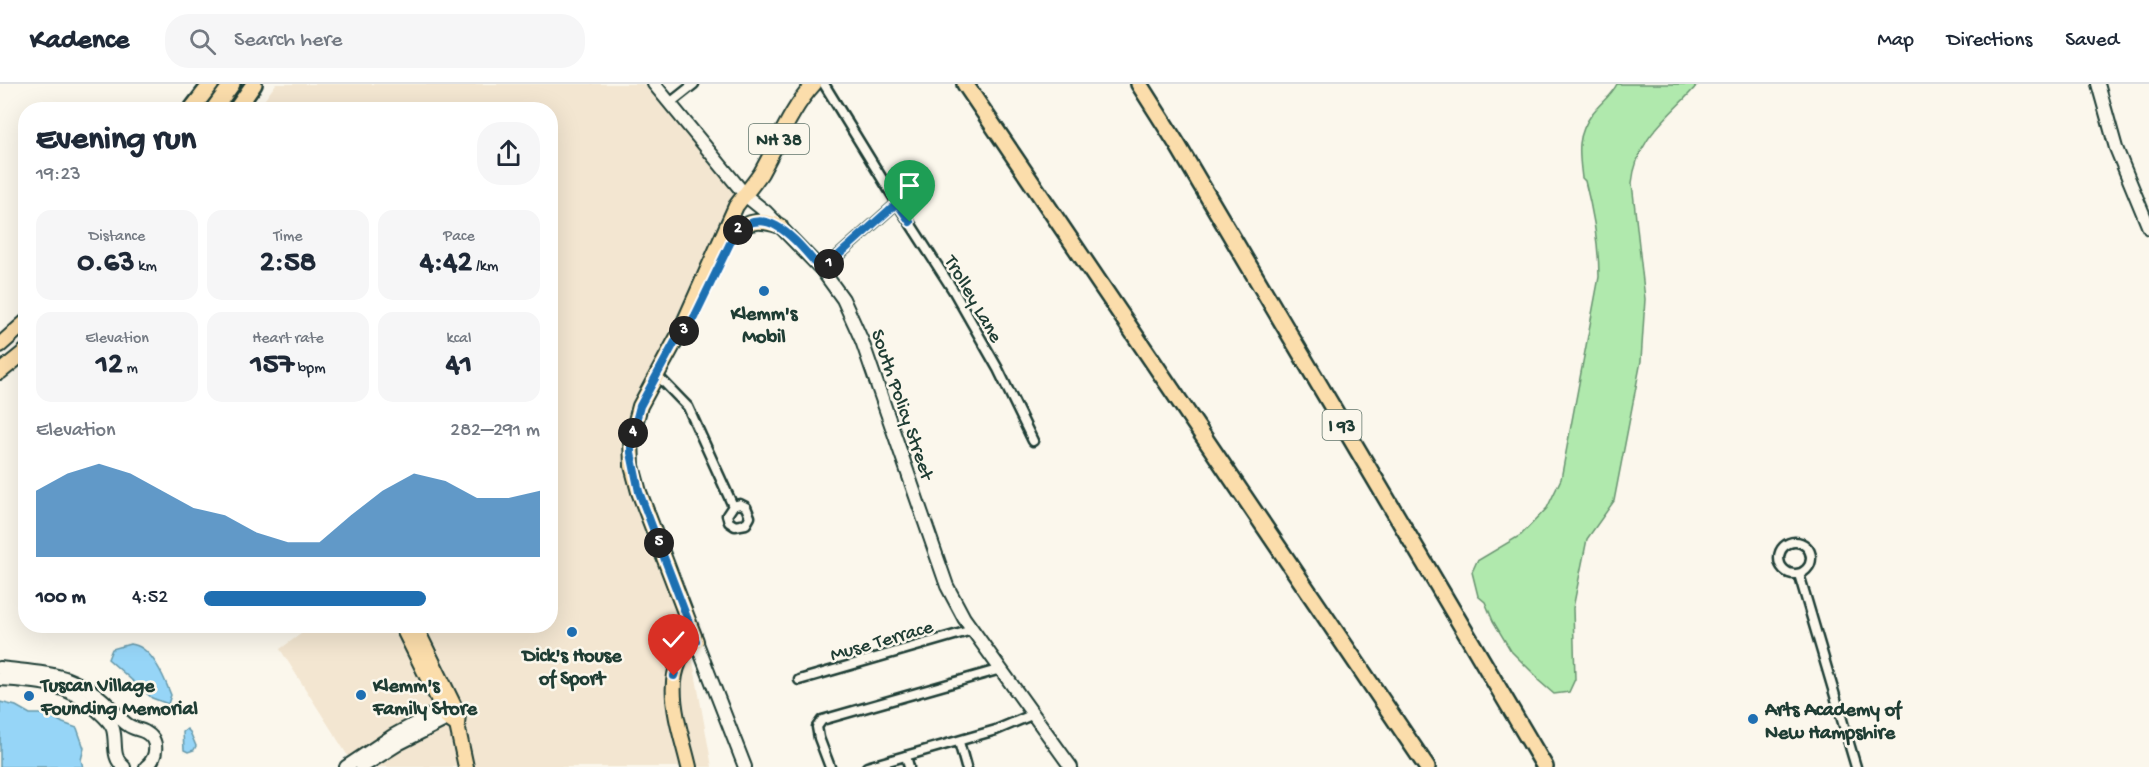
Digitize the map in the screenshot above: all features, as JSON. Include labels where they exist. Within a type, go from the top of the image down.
[{"type":"highway","points":[[197,102],[211,84]]},
{"type":"highway","points":[[219,102],[232,84]]},
{"type":"highway","points":[[242,102],[254,84]]},
{"type":"highway","points":[[965,84],[1427,767]]},
{"type":"highway","name":"I 93","points":[[1139,84],[1177,144],[1545,767]]},
{"type":"highway","points":[[1491,673],[1553,767]]},
{"type":"main road","name":"NH 38","points":[[696,641],[639,492],[632,466],[631,440],[640,406],[678,336],[736,206],[746,196],[803,97],[814,84]]},
{"type":"main road","name":"NH 38","points":[[678,336],[690,326],[735,233],[744,210],[746,196]]},
{"type":"main road","points":[[735,233],[740,227],[755,221],[780,226]]},
{"type":"main road","points":[[0,345],[18,329]]},
{"type":"main road","points":[[0,372],[18,357]]},
{"type":"main road","points":[[406,633],[452,714]]},
{"type":"main road","points":[[417,633],[452,714],[466,767]]},
{"type":"main road","points":[[689,767],[676,711],[673,685],[680,659],[687,648],[696,641]]},
{"type":"street","name":"South Policy Street","points":[[654,84],[746,196],[780,226],[822,270],[843,299],[852,316],[947,586],[972,630],[1071,767]]},
{"type":"street","points":[[670,103],[694,84]]},
{"type":"street","name":"Trolley Lane","points":[[824,84],[953,290],[1006,384],[1033,441]]},
{"type":"street","points":[[2098,84],[2116,148],[2149,228]]},
{"type":"street","points":[[822,270],[897,203]]},
{"type":"street","points":[[657,375],[688,407],[733,506]]},
{"type":"street","points":[[1799,574],[1856,767]]},
{"type":"street","name":"Muse Terrace","points":[[799,680],[972,630]]},
{"type":"street","points":[[696,641],[745,767]]},
{"type":"street","points":[[0,668],[37,671],[76,683],[108,704],[128,726],[150,735],[154,741],[155,755],[152,765]]},
{"type":"street","points":[[830,767],[819,738],[818,727],[822,720],[1001,669]]},
{"type":"street","points":[[0,679],[38,681],[59,687],[84,699],[112,726],[117,760],[124,767]]},
{"type":"street","points":[[346,767],[394,735],[452,714]]},
{"type":"street","points":[[362,767],[452,714]]},
{"type":"street","points":[[867,767],[959,742],[1034,714]]},
{"type":"street","points":[[115,747],[120,736],[132,730],[138,730]]},
{"type":"street","points":[[959,742],[966,767]]},
{"type":"street","points":[[906,756],[909,767]]},
{"type":"shaded area","points":[[276,84],[644,84],[736,195],[631,417],[626,449],[628,482],[689,639],[712,767],[471,767],[466,725],[421,633],[558,633],[558,102],[263,102]]},
{"type":"shaded area","points":[[302,633],[402,633],[455,738],[460,767],[355,767],[280,649]]},
{"type":"green space","points":[[1617,84],[1698,84],[1656,128],[1640,152],[1635,167],[1632,183],[1645,299],[1641,361],[1614,501],[1587,539],[1573,608],[1575,679],[1569,692],[1554,694],[1511,651],[1493,621],[1485,602],[1478,596],[1472,572],[1477,561],[1521,535],[1547,508],[1561,479],[1599,277],[1591,204],[1585,181],[1582,178],[1581,137],[1595,110]]},
{"type":"water","points":[[130,644],[144,650],[156,663],[171,695],[168,704],[152,698],[108,659],[112,649]]},
{"type":"water","points":[[0,702],[16,706],[30,714],[47,714],[77,728],[84,748],[81,760],[83,767],[0,767]]},
{"type":"water","points":[[187,729],[196,746],[194,750],[188,752],[184,750],[183,732]]},
{"type":"place","name":"Klemm's Mobil","points":[[764,291]]},
{"type":"place","name":"Dick's House of Sport","points":[[572,632]]},
{"type":"place","name":"Klemm's Family Store","points":[[361,695]]},
{"type":"place","name":"Tuscan Village Founding Memorial","points":[[29,696]]},
{"type":"place","name":"Arts Academy of New Hampshire","points":[[1753,719]]},
{"type":"route","points":[[674,676],[680,659],[687,648],[696,641],[639,492],[632,466],[631,440],[640,406],[678,336],[690,326],[740,227],[755,221],[780,226],[822,270],[897,203],[910,222]]}]
